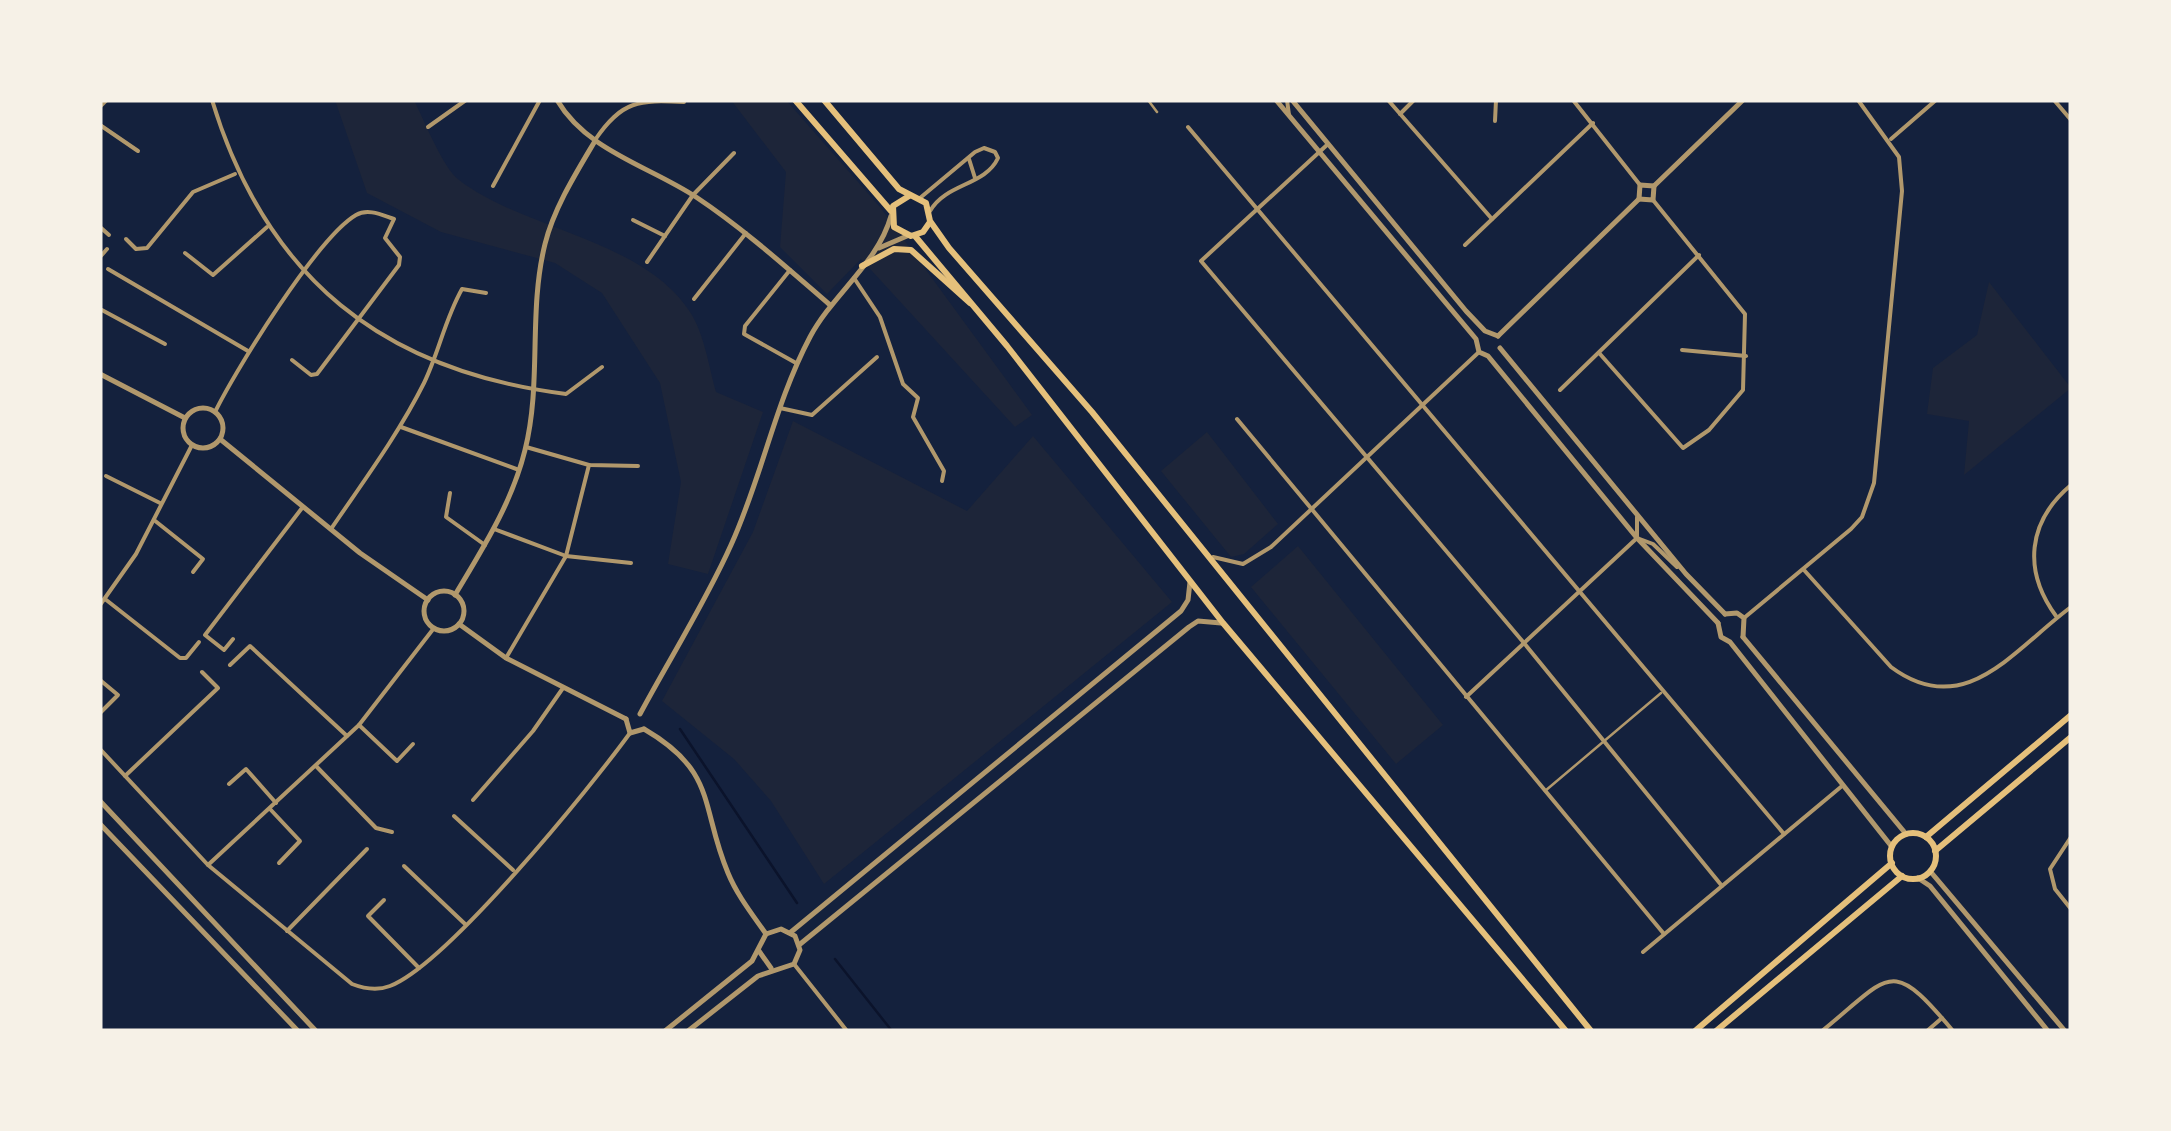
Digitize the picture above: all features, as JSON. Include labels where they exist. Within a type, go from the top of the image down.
[{"type":"main road","points":[[795,100],[891,214],[894,227],[911,236],[975,306],[1223,623],[1566,1031]]},
{"type":"main road","points":[[824,100],[910,196]]},
{"type":"main road","points":[[891,214],[896,202],[910,196],[920,198],[930,211],[930,220],[1592,1031]]},
{"type":"main road","points":[[911,236],[930,220]]},
{"type":"main road","points":[[862,266],[894,250],[911,250],[975,306]]},
{"type":"main road","points":[[1926,837],[2071,715]]},
{"type":"main road","points":[[1936,851],[1926,837],[1906,834],[1892,847],[1892,864],[1902,876],[1918,878],[1930,871],[1936,851],[2071,737]]},
{"type":"main road","points":[[1695,1031],[1892,864]]},
{"type":"main road","points":[[1716,1031],[1902,876]]},
{"type":"street","points":[[100,106],[106,100]]},
{"type":"street","points":[[212,100],[236,173],[268,227],[304,276],[358,318],[433,363],[534,390],[566,394],[602,367]]},
{"type":"street","points":[[428,127],[466,100]]},
{"type":"street","points":[[493,186],[540,100]]},
{"type":"street","points":[[557,100],[595,141],[694,196],[746,233],[830,305]]},
{"type":"street","points":[[455,595],[494,529],[526,448],[534,390],[537,294],[545,241],[595,141],[624,108],[642,100],[684,102]]},
{"type":"street","points":[[1276,100],[1476,339],[1480,352],[1488,356],[1638,538],[1718,623],[1719,634],[1730,642],[1892,847]]},
{"type":"street","points":[[1388,100],[1492,219]]},
{"type":"street","points":[[1400,114],[1414,100]]},
{"type":"street","points":[[1495,121],[1496,100]]},
{"type":"street","points":[[1498,336],[1640,199],[1640,185],[1573,100]]},
{"type":"street","points":[[1652,200],[1654,186],[1743,100]]},
{"type":"street","points":[[1858,100],[1899,157],[1902,191],[1874,483],[1862,516],[1744,618],[1743,637],[1906,834]]},
{"type":"street","points":[[1890,140],[1936,100]]},
{"type":"street","points":[[2054,100],[2071,120]]},
{"type":"street","points":[[1290,117],[1293,102]]},
{"type":"street","points":[[1293,102],[1485,331],[1498,336]]},
{"type":"street","points":[[1465,245],[1593,124]]},
{"type":"street","points":[[100,125],[138,151]]},
{"type":"street","points":[[1188,127],[1784,834]]},
{"type":"street","points":[[1328,144],[1200,261],[1368,457],[1722,886]]},
{"type":"street","points":[[920,198],[984,148],[997,155],[994,168],[943,193],[930,211]]},
{"type":"street","points":[[647,262],[694,196],[734,153]]},
{"type":"street","points":[[968,158],[976,178]]},
{"type":"street","points":[[126,239],[136,249],[147,248],[193,192],[236,173]]},
{"type":"street","points":[[1640,185],[1654,186]]},
{"type":"street","points":[[1600,354],[1682,448],[1690,447],[1739,400],[1746,356],[1745,314],[1652,200],[1640,199]]},
{"type":"street","points":[[2071,204],[2071,259]]},
{"type":"street","points":[[215,412],[248,352],[324,246],[357,215],[375,212],[394,219],[385,238],[401,260],[317,374],[292,360]]},
{"type":"street","points":[[459,624],[506,658],[563,688],[626,719],[640,714],[732,544],[778,408],[798,364],[830,305],[876,250],[891,214]]},
{"type":"street","points":[[634,220],[665,236]]},
{"type":"street","points":[[100,227],[109,234]]},
{"type":"street","points":[[185,254],[213,275],[268,227]]},
{"type":"street","points":[[694,299],[746,233]]},
{"type":"street","points":[[876,250],[911,236]]},
{"type":"street","points":[[100,257],[107,249]]},
{"type":"street","points":[[1560,390],[1699,255]]},
{"type":"street","points":[[108,269],[248,352]]},
{"type":"street","points":[[790,270],[744,326],[744,334],[798,364]]},
{"type":"street","points":[[853,277],[880,317],[903,384],[918,398],[912,418],[944,471],[942,481]]},
{"type":"street","points":[[331,530],[400,427],[433,363],[446,317],[462,289],[486,293]]},
{"type":"street","points":[[100,309],[165,344]]},
{"type":"street","points":[[1476,339],[1485,331]]},
{"type":"street","points":[[1498,336],[1500,348],[1686,574]]},
{"type":"street","points":[[1488,356],[1500,348]]},
{"type":"street","points":[[1682,350],[1746,356]]},
{"type":"street","points":[[1202,550],[1226,564],[1244,564],[1271,547],[1480,352]]},
{"type":"street","points":[[778,408],[812,415],[877,357]]},
{"type":"street","points":[[100,387],[103,376],[185,418]]},
{"type":"street","points":[[199,408],[215,412],[223,427],[220,439],[210,447],[192,445],[183,433],[185,418],[199,408]]},
{"type":"street","points":[[1237,419],[1664,934]]},
{"type":"street","points":[[400,427],[519,470]]},
{"type":"street","points":[[220,439],[302,508],[428,600]]},
{"type":"street","points":[[192,445],[154,520],[101,602],[180,658],[186,658],[200,642]]},
{"type":"street","points":[[526,448],[588,465],[638,466]]},
{"type":"street","points":[[506,658],[566,556],[588,465]]},
{"type":"street","points":[[106,476],[162,504]]},
{"type":"street","points":[[2056,618],[2038,592],[2034,558],[2044,512],[2071,485]]},
{"type":"street","points":[[450,493],[446,517],[485,545]]},
{"type":"street","points":[[233,639],[224,650],[205,635],[302,508]]},
{"type":"street","points":[[1635,512],[1638,538]]},
{"type":"street","points":[[154,520],[203,559],[193,572]]},
{"type":"street","points":[[494,529],[566,556],[631,563]]},
{"type":"street","points":[[1638,538],[1653,544],[1725,614]]},
{"type":"street","points":[[1466,696],[1638,538]]},
{"type":"street","points":[[1804,570],[1892,667],[1909,680],[1944,690],[1985,676],[2071,606]]},
{"type":"street","points":[[792,932],[1185,607],[1190,580]]},
{"type":"street","points":[[440,592],[455,595],[463,605],[459,624],[450,630],[434,628],[424,612],[428,600],[440,592]]},
{"type":"street","points":[[1718,623],[1725,614],[1737,613],[1744,618]]},
{"type":"street","points":[[794,964],[800,945],[877,879],[1188,627],[1198,621],[1223,623]]},
{"type":"street","points":[[208,866],[358,725],[434,628]]},
{"type":"street","points":[[1730,642],[1743,637]]},
{"type":"street","points":[[230,665],[250,646],[347,736]]},
{"type":"street","points":[[125,776],[218,688],[202,672]]},
{"type":"street","points":[[100,680],[118,695],[100,713]]},
{"type":"street","points":[[473,800],[533,731],[563,688]]},
{"type":"street","points":[[640,714],[644,729],[676,750],[698,779],[727,871],[766,934]]},
{"type":"street","points":[[626,719],[630,733]]},
{"type":"street","points":[[358,725],[397,760],[413,744]]},
{"type":"street","points":[[100,749],[208,866],[352,984],[374,990],[388,987],[419,968],[465,924],[630,733],[644,729]]},
{"type":"street","points":[[316,766],[376,828],[392,832]]},
{"type":"street","points":[[229,784],[246,769],[276,803]]},
{"type":"street","points":[[1643,952],[1842,786]]},
{"type":"street","points":[[100,801],[316,1031]]},
{"type":"street","points":[[270,809],[300,841],[279,863]]},
{"type":"street","points":[[454,816],[514,871]]},
{"type":"street","points":[[100,824],[298,1031]]},
{"type":"street","points":[[2071,837],[2050,868],[2055,889],[2071,909]]},
{"type":"street","points":[[286,931],[366,848]]},
{"type":"street","points":[[404,866],[465,924]]},
{"type":"street","points":[[1930,871],[2065,1031]]},
{"type":"street","points":[[1918,878],[1930,886],[2048,1031]]},
{"type":"street","points":[[384,900],[368,916],[419,968]]},
{"type":"street","points":[[665,1031],[748,965],[766,934],[776,929],[792,932],[800,945]]},
{"type":"street","points":[[758,951],[762,961],[774,969]]},
{"type":"street","points":[[688,1031],[758,976],[794,964]]},
{"type":"street","points":[[794,964],[847,1031]]},
{"type":"street","points":[[1822,1031],[1886,982],[1916,987],[1953,1031]]},
{"type":"street","points":[[1927,1031],[1942,1018]]},
{"type":"lane","points":[[1148,100],[1158,112]]},
{"type":"lane","points":[[1544,792],[1663,691]]},
{"type":"shaded area","points":[[335,100],[414,100],[440,155],[459,180],[486,197],[613,251],[643,268],[669,287],[690,312],[703,340],[716,392],[763,412],[708,574],[668,564],[681,482],[660,383],[602,293],[555,263],[441,232],[367,193]]},
{"type":"shaded area","points":[[731,100],[786,100],[880,207],[1032,415],[1015,427],[861,259],[827,294],[780,247],[786,172]]},
{"type":"shaded area","points":[[1989,282],[2071,388],[1964,475],[1969,421],[1927,414],[1933,368],[1977,335]]},
{"type":"shaded area","points":[[793,421],[967,511],[1033,436],[1172,602],[824,884],[771,801],[734,759],[662,701],[753,532]]},
{"type":"shaded area","points":[[1207,432],[1278,524],[1244,554],[1231,557],[1161,471]]},
{"type":"shaded area","points":[[1298,546],[1443,725],[1396,764],[1251,587]]},
{"type":"waterway","points":[[680,729],[797,903]]},
{"type":"waterway","points":[[835,959],[892,1031]]}]
